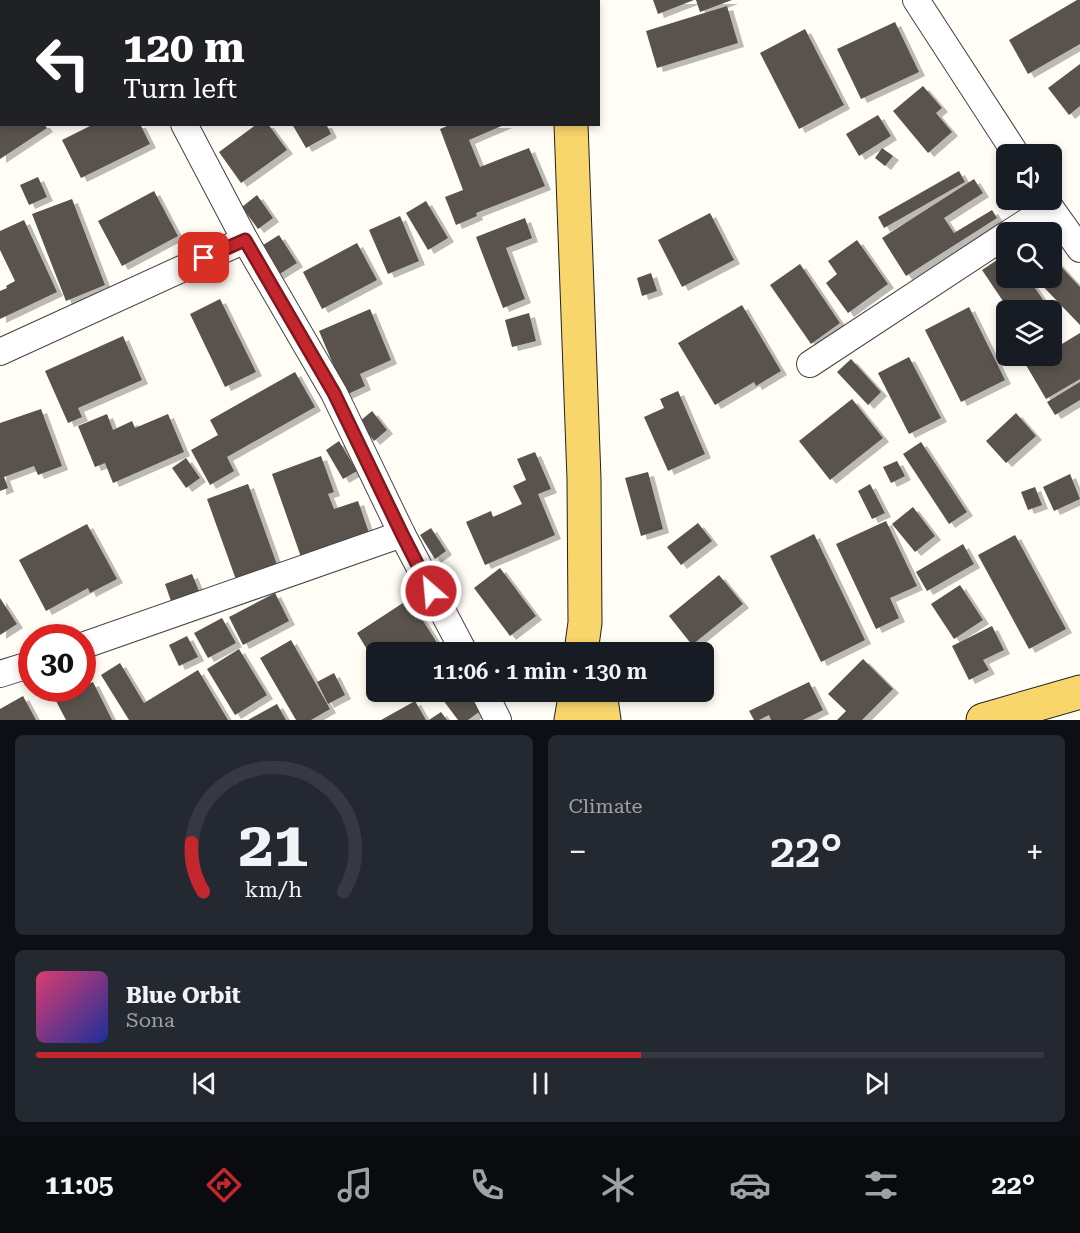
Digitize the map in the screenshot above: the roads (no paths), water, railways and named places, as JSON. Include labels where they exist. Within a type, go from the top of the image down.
[{"type":"main road","points":[[571,126],[583,467],[586,642]]},
{"type":"main road","points":[[983,720],[1080,692]]},
{"type":"main road","points":[[571,720],[574,702]]},
{"type":"main road","points":[[601,702],[604,720]]},
{"type":"street","points":[[916,0],[1010,144]]},
{"type":"street","points":[[185,126],[245,240],[334,393],[402,534],[459,642]]},
{"type":"street","points":[[1023,222],[1038,210]]},
{"type":"street","points":[[1052,210],[1079,246]]},
{"type":"street","points":[[0,352],[245,240]]},
{"type":"street","points":[[810,364],[996,242]]},
{"type":"street","points":[[96,641],[402,534]]},
{"type":"street","points":[[0,675],[18,668]]},
{"type":"street","points":[[489,702],[498,720]]}]
